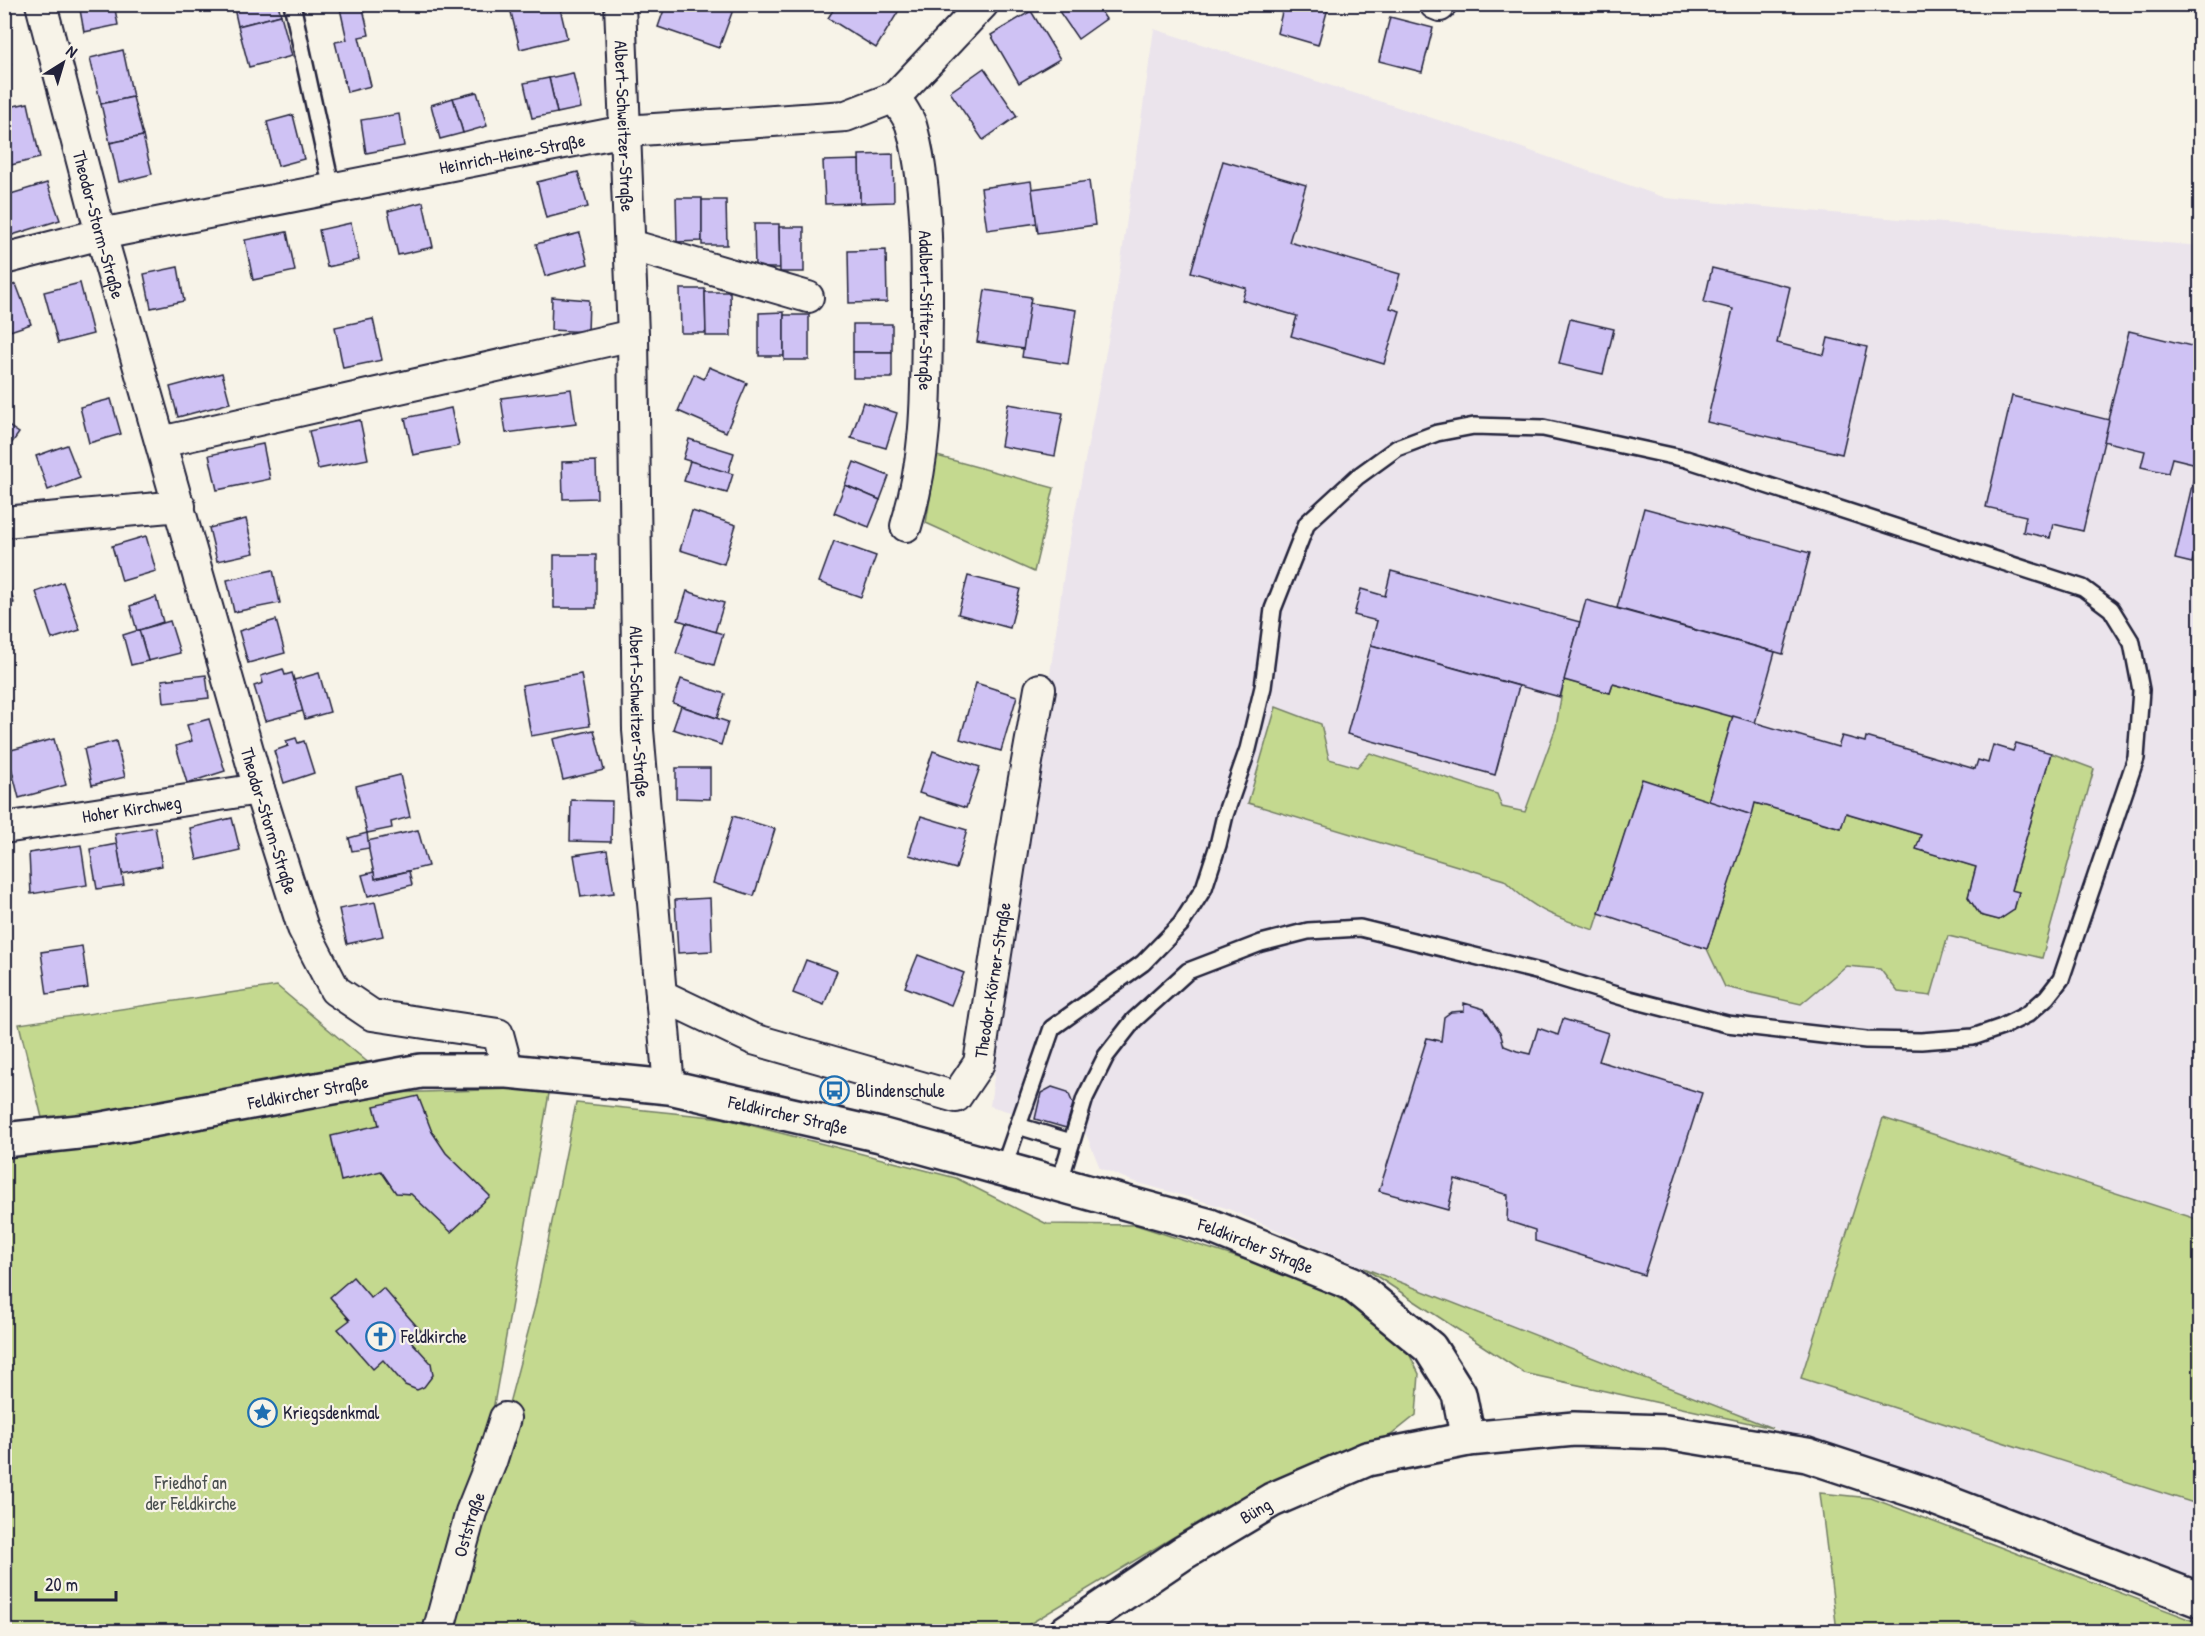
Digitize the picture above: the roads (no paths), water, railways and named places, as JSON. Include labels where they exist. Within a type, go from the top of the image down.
[{"type":"street","name":"Theodor-Storm-Straße","points":[[41,4],[101,234],[259,789],[303,928],[335,990],[372,1015],[498,1034],[508,1071]]},
{"type":"street","name":"Albert-Schweitzer-Straße","points":[[620,4],[633,335],[638,730],[669,1087]]},
{"type":"street","name":"Heinrich-Heine-Straße","points":[[4,259],[101,234],[625,131],[846,116],[895,97],[983,4]]},
{"type":"street","name":"Adalbert-Stifter-Straße","points":[[895,97],[911,124],[920,176],[927,252],[926,429],[914,498],[906,526]]},
{"type":"street","points":[[630,245],[808,297]]},
{"type":"street","points":[[161,442],[633,335]]},
{"type":"street","points":[[4,522],[180,506]]},
{"type":"street","name":"Theodor-Körner-Straße","points":[[661,995],[753,1038],[956,1097],[979,1063],[1018,812],[1040,689]]},
{"type":"street","name":"Hoher Kirchweg","points":[[4,828],[259,789]]},
{"type":"street","name":"Feldkircher Straße","points":[[4,1140],[96,1131],[421,1071],[508,1071],[669,1087],[880,1135],[1210,1226],[1352,1282],[1430,1348],[1459,1394],[1468,1440]]},
{"type":"street","name":"Oststraße","points":[[438,1632],[471,1512],[491,1462],[505,1418]]},
{"type":"street","name":"Büng","points":[[1066,1632],[1182,1553],[1272,1500],[1367,1459],[1468,1440],[1574,1429],[1666,1432],[1807,1455],[1919,1492],[2200,1600]]},
{"type":"lane","points":[[292,4],[332,189]]},
{"type":"lane","points":[[1003,1170],[1052,1028],[1143,963],[1181,924],[1204,888],[1218,845],[1224,814],[1248,749],[1263,687],[1273,609],[1308,523],[1357,477],[1397,448],[1437,433],[1474,426],[1506,426],[1543,428],[1686,459],[2083,588],[2111,609],[2132,643],[2141,690],[2136,758],[2061,979],[2047,998],[2028,1014],[2002,1027],[1973,1037],[1921,1041],[1866,1040],[1727,1024],[1629,999],[1540,972],[1360,928],[1308,931],[1216,959],[1188,971],[1134,1020],[1106,1056],[1085,1098],[1059,1184]]},
{"type":"lane","points":[[1018,1126],[1071,1142]]},
{"type":"place","name":"Blindenschule","points":[[835,1090]]},
{"type":"place","name":"Feldkirche","points":[[380,1336]]},
{"type":"place","name":"Kriegsdenkmal","points":[[262,1412]]},
{"type":"park label","name":"Friedhof an der Feldkirche","points":[[191,1492]]}]
